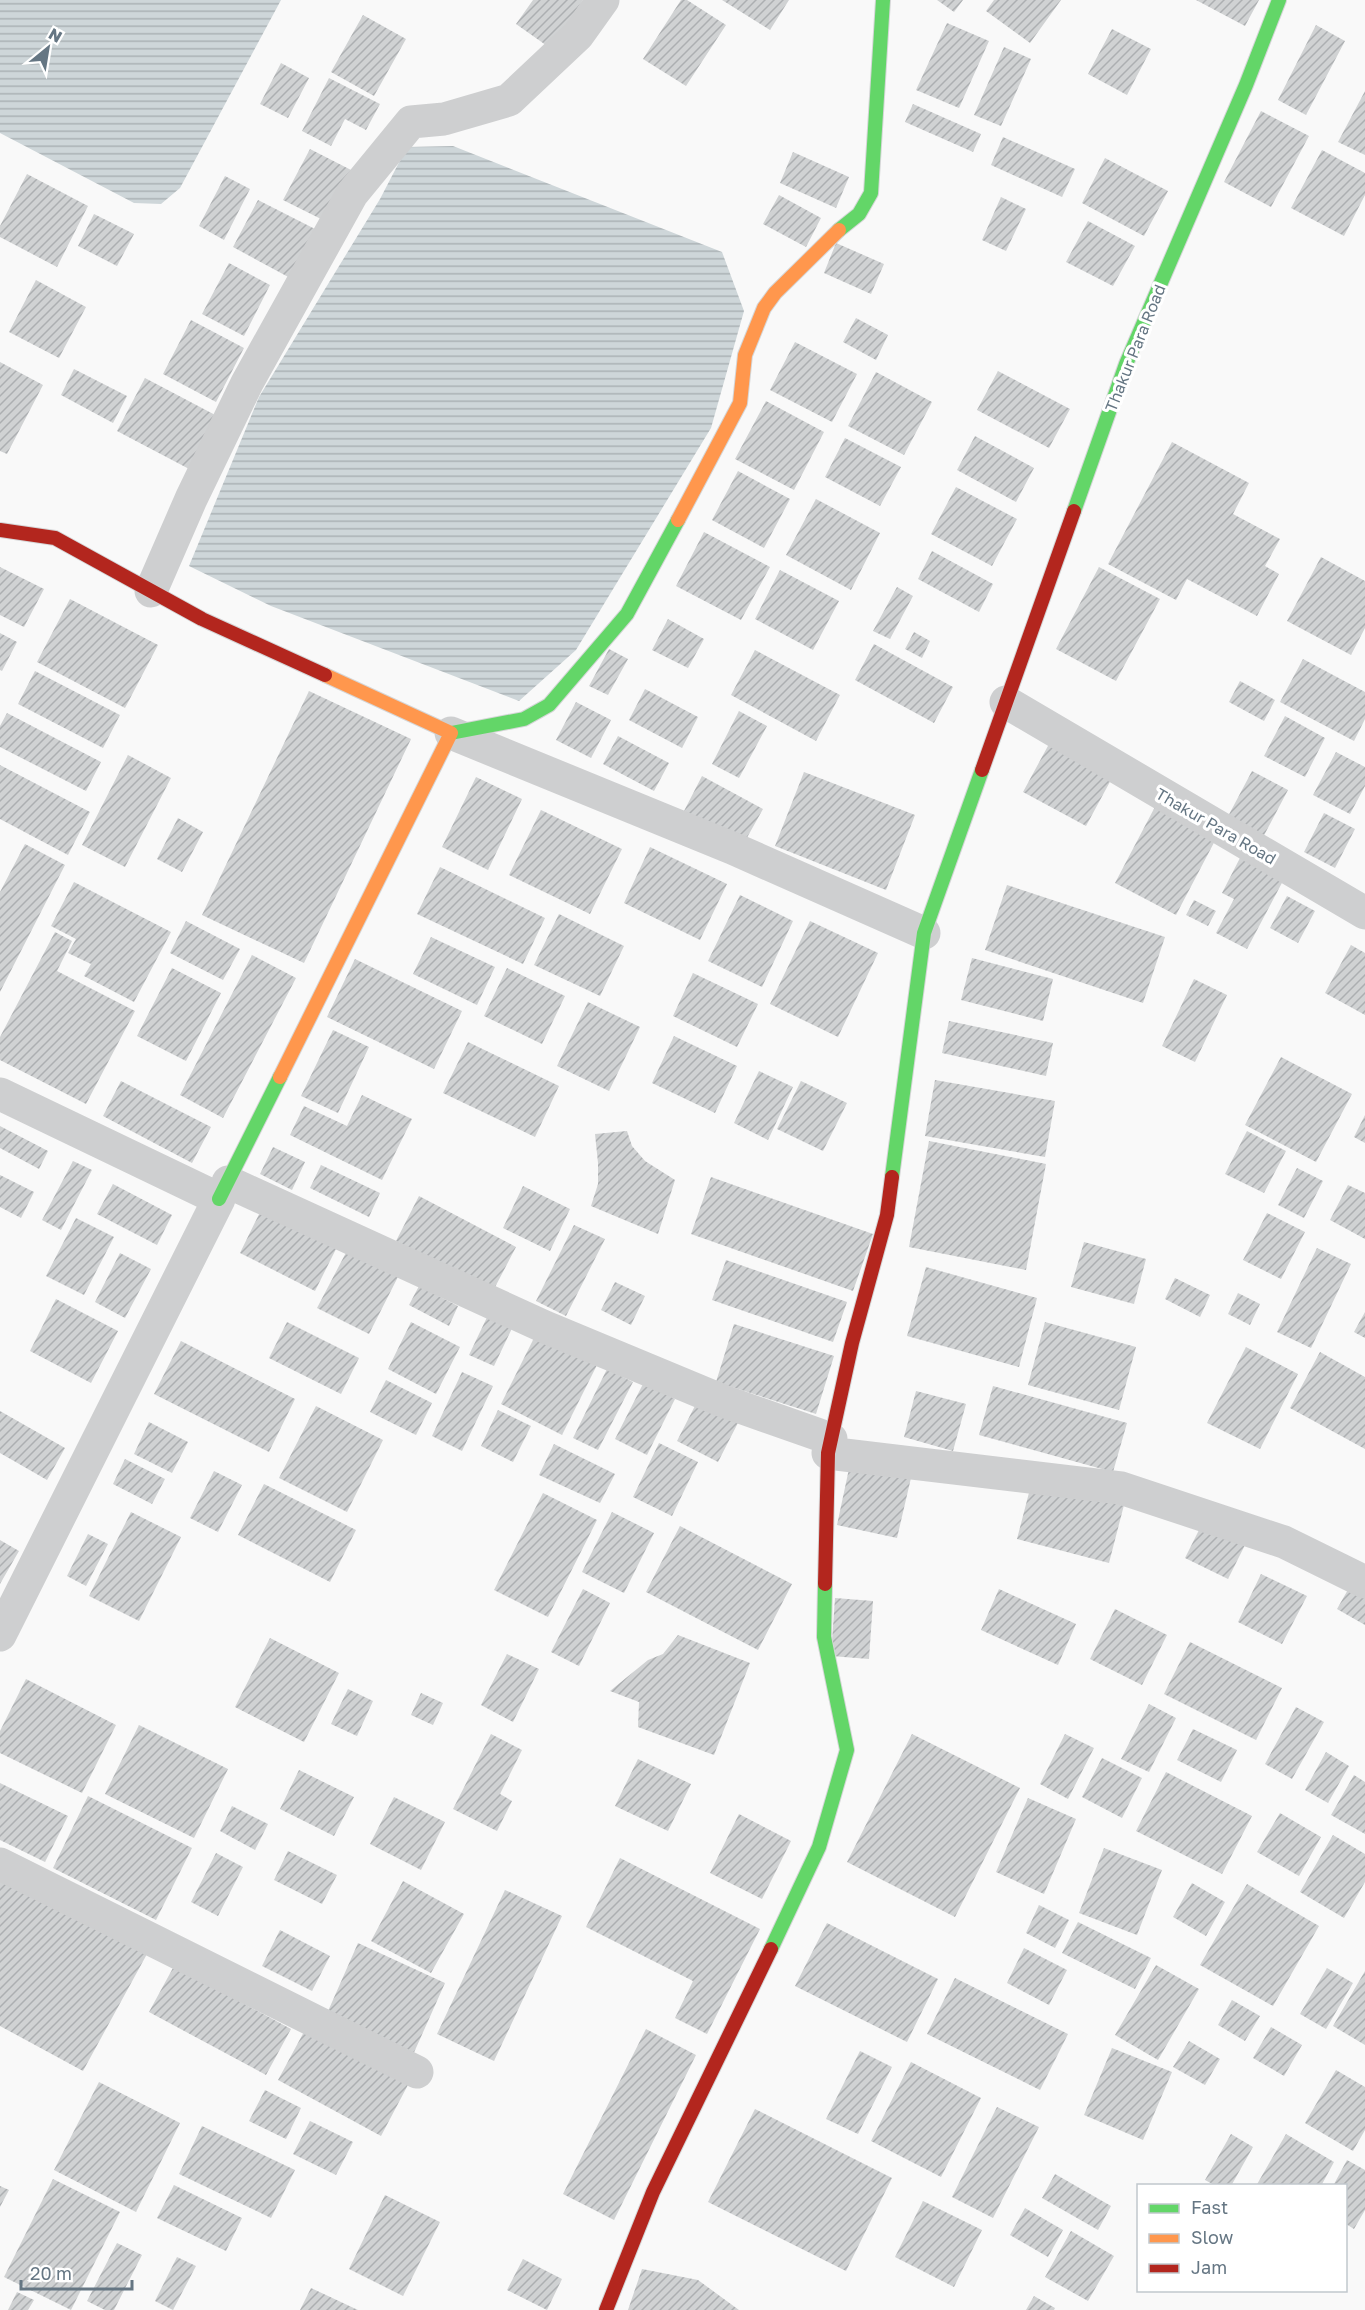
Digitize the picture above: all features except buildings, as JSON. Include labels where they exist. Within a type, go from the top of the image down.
[{"type":"street","points":[[151,591],[191,499],[248,383],[352,194],[411,122],[444,119],[509,100],[578,35],[603,0]]},
{"type":"street","points":[[451,733],[524,719],[549,705],[627,614],[740,403],[745,355],[764,308],[775,293],[843,226],[859,214],[871,193],[882,0]]},
{"type":"street","name":"Thakur Para Road","points":[[606,2310],[653,2193],[819,1847],[847,1750],[824,1637],[830,1447],[852,1343],[887,1215],[924,933],[1126,364],[1279,0]]},
{"type":"street","points":[[0,530],[55,538],[202,619],[451,733],[732,848],[924,933]]},
{"type":"street","name":"Thakur Para Road","points":[[1006,702],[1365,913]]},
{"type":"street","points":[[0,1635],[451,733]]},
{"type":"street","points":[[0,1094],[223,1191],[830,1447],[1121,1488],[1284,1542],[1365,1582]]},
{"type":"street","points":[[0,1864],[417,2072]]},
{"type":"shaded area","points":[[0,0],[281,0],[180,188],[161,204],[134,203],[0,133]]},
{"type":"shaded area","points":[[453,146],[722,252],[744,311],[711,428],[576,650],[519,701],[271,606],[189,566],[259,397],[380,199],[407,147]]},
{"type":"traffic: fast","points":[[839,230],[859,214],[871,193],[883,0]]},
{"type":"traffic: fast","points":[[1074,511],[1126,364],[1246,85],[1279,0]]},
{"type":"traffic: fast","points":[[451,733],[524,719],[549,705],[627,614],[678,520]]},
{"type":"traffic: fast","points":[[892,1177],[924,933],[982,770]]},
{"type":"traffic: fast","points":[[219,1199],[280,1077]]},
{"type":"traffic: fast","points":[[771,1949],[819,1847],[847,1750],[824,1637],[825,1584]]},
{"type":"traffic: slow","points":[[678,520],[740,403],[745,355],[764,308],[775,293],[839,230]]},
{"type":"traffic: slow","points":[[280,1077],[451,733],[325,675]]},
{"type":"traffic: jam","points":[[982,770],[1074,511]]},
{"type":"traffic: jam","points":[[0,530],[55,538],[202,619],[325,675]]},
{"type":"traffic: jam","points":[[825,1584],[828,1453],[852,1343],[887,1215],[892,1177]]},
{"type":"traffic: jam","points":[[606,2310],[653,2192],[771,1949]]}]
